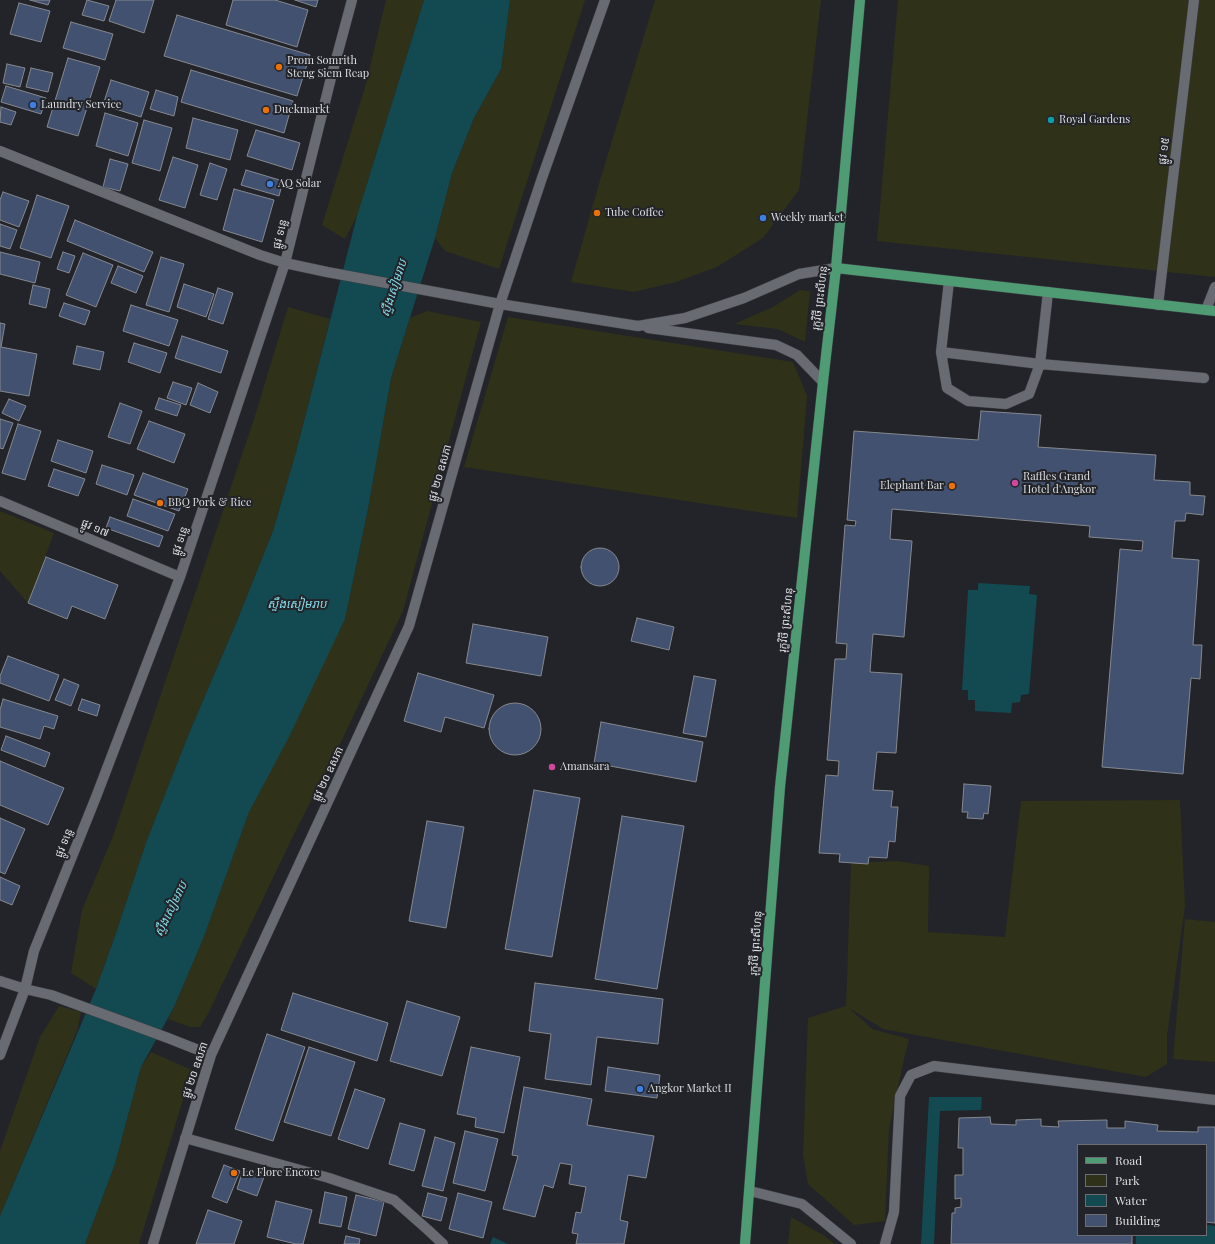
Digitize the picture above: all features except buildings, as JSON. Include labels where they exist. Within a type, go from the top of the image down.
[{"type":"main road","name":"រុក្ខវិថី ព្រះសីហនុ","points":[[745,1244],[780,787],[836,268],[860,0]]},
{"type":"main road","points":[[836,268],[1211,311]]},
{"type":"street","name":"ផ្លូវ ទន្លេ","points":[[0,1055],[25,989],[34,952],[96,797],[180,577],[285,263],[330,78],[352,0]]},
{"type":"street","name":"ផ្លូវ ២០ ឧសភា","points":[[153,1244],[211,1055],[409,626],[500,304],[542,178],[605,0]]},
{"type":"street","name":"ផ្លូវ ១៥","points":[[1158,305],[1194,0]]},
{"type":"street","points":[[0,151],[260,255],[285,263],[500,304],[638,326],[776,345],[797,355],[823,382]]},
{"type":"street","points":[[638,326],[685,318],[744,298],[799,274],[836,268]]},
{"type":"street","points":[[949,281],[941,352],[947,388],[968,401],[1006,404],[1029,394],[1040,364],[1048,292]]},
{"type":"street","points":[[1211,311],[1215,287]]},
{"type":"street","points":[[941,352],[1040,364],[1204,378]]},
{"type":"street","name":"ផ្លូវ ១៧","points":[[0,501],[180,577]]},
{"type":"street","points":[[0,981],[51,995],[211,1055]]},
{"type":"street","points":[[885,1244],[894,1212],[900,1096],[911,1076],[934,1066],[1215,1100]]},
{"type":"street","points":[[185,1138],[329,1178],[394,1200],[443,1244]]},
{"type":"street","points":[[750,1191],[802,1204],[851,1244]]},
{"type":"green space","points":[[386,0],[424,0],[357,216],[345,239],[322,225],[365,87]]},
{"type":"green space","points":[[510,0],[585,0],[499,269],[445,251],[435,238],[452,173],[474,118],[501,69]]},
{"type":"green space","points":[[655,0],[821,0],[799,190],[763,238],[717,267],[676,282],[634,292],[571,282],[600,180]]},
{"type":"green space","name":"Royal Gardens","points":[[898,0],[1215,0],[1215,277],[877,241]]},
{"type":"green space","points":[[800,290],[810,291],[805,342],[778,329],[734,324],[773,307]]},
{"type":"green space","points":[[288,307],[330,319],[296,452],[273,531],[237,621],[190,731],[147,840],[96,989],[71,973],[82,910],[113,836],[254,419]]},
{"type":"green space","points":[[427,311],[481,322],[403,611],[342,740],[294,834],[208,1014],[200,1027],[190,1027],[168,1019],[203,939],[249,812],[345,619],[368,509],[391,378],[410,318]]},
{"type":"green space","points":[[508,317],[793,362],[807,396],[797,518],[464,467]]},
{"type":"green space","points":[[0,511],[54,533],[28,603],[0,571]]},
{"type":"green space","points":[[1180,800],[1185,906],[1167,1036],[1167,1064],[1146,1077],[883,1029],[849,1008],[872,1029],[909,1039],[889,1129],[885,1221],[854,1225],[808,1184],[803,1154],[808,1018],[846,1006],[851,863],[897,861],[929,866],[928,932],[1005,937],[1021,801]]},
{"type":"green space","points":[[1185,919],[1215,922],[1215,1062],[1173,1059]]},
{"type":"green space","points":[[59,1006],[81,1012],[77,1031],[0,1216],[0,1151],[40,1037]]},
{"type":"green space","points":[[151,1052],[192,1070],[139,1244],[85,1244],[115,1164],[141,1067]]},
{"type":"green space","points":[[791,1217],[823,1235],[835,1244],[788,1244]]},
{"type":"water","name":"ស្ទឹងសៀមរាប","points":[[424,0],[510,0],[501,69],[474,118],[452,173],[435,238],[391,378],[368,509],[345,619],[289,737],[249,812],[203,939],[174,1007],[141,1067],[115,1164],[85,1244],[0,1244],[0,1216],[96,989],[147,840],[190,731],[237,621],[273,531],[296,452],[357,216]]},
{"type":"water","points":[[978,583],[1030,586],[1029,594],[1037,595],[1029,694],[1021,695],[1020,702],[1012,703],[1011,713],[975,711],[975,700],[968,700],[968,690],[962,690],[968,590],[978,590]]},
{"type":"water","points":[[929,1097],[982,1097],[981,1110],[940,1111],[934,1244],[921,1244]]},
{"type":"water","points":[[1207,1225],[1215,1226],[1215,1244],[1136,1244],[1136,1236],[1207,1236]]},
{"type":"water","points":[[493,1237],[508,1244],[490,1244]]},
{"type":"place","name":"Prom Somrith Steng Siem Reap","points":[[279,67]]},
{"type":"place","name":"Laundry Service","points":[[33,105]]},
{"type":"place","name":"Duckmarkt","points":[[266,110]]},
{"type":"place","name":"Royal Gardens","points":[[1051,120]]},
{"type":"place","name":"AQ Solar","points":[[270,184]]},
{"type":"place","name":"Tube Coffee","points":[[597,213]]},
{"type":"place","name":"Weekly market","points":[[763,218]]},
{"type":"place","name":"Raffles Grand Hotel d'Angkor","points":[[1015,483]]},
{"type":"place","name":"Elephant Bar","points":[[952,486]]},
{"type":"place","name":"BBQ Pork & Rice","points":[[160,503]]},
{"type":"place","name":"Amansara","points":[[552,767]]},
{"type":"place","name":"Angkor Market II","points":[[640,1089]]},
{"type":"place","name":"Le Flore Encore","points":[[234,1173]]}]
